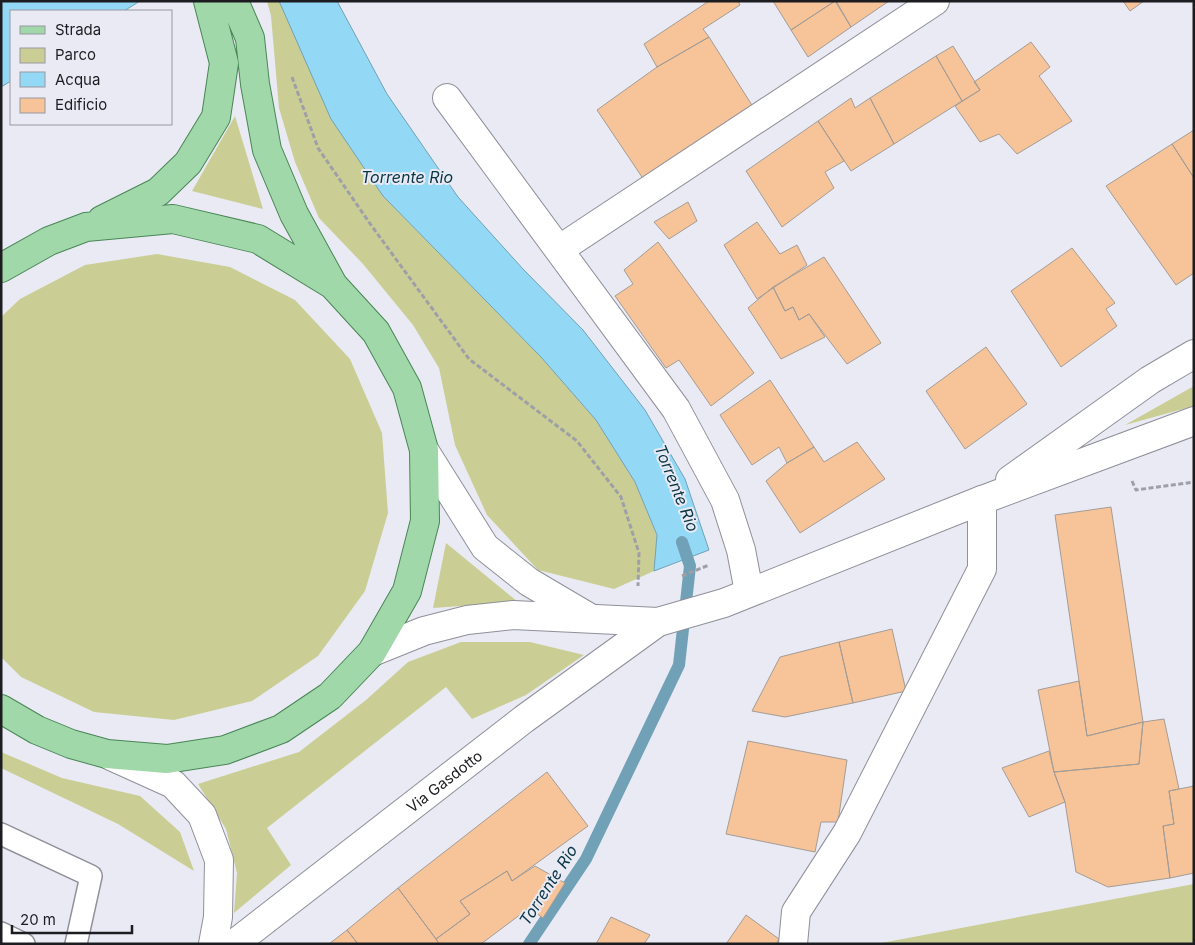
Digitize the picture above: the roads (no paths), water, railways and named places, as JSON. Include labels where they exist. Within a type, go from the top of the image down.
[{"type":"main road","points":[[1,246],[49,240],[86,228],[158,192],[188,163],[216,117],[224,63],[208,1]]},
{"type":"main road","points":[[1,709],[37,730],[71,744],[107,754],[167,758],[225,750],[281,729],[330,696],[372,652],[407,591],[425,522],[424,450],[407,388],[376,332],[333,285],[294,214],[267,150],[255,84],[250,38],[234,1]]},
{"type":"main road","points":[[86,228],[173,219],[258,238],[333,285]]},
{"type":"main road","points":[[1,268],[49,240]]},
{"type":"street","points":[[560,249],[934,1]]},
{"type":"street","points":[[447,98],[676,409],[725,500],[741,550],[749,592]]},
{"type":"street","points":[[982,500],[1150,380],[1194,354]]},
{"type":"street","points":[[372,652],[424,631],[466,620],[513,615],[658,622],[724,603],[982,500],[1119,451],[1194,421]]},
{"type":"street","points":[[424,450],[485,547],[529,582],[593,620]]},
{"type":"street","points":[[793,944],[796,912],[847,833],[982,569],[982,500]]},
{"type":"street","name":"Via Gasdotto","points":[[234,944],[524,719],[658,622]]},
{"type":"street","points":[[107,754],[173,784],[202,815],[219,860],[218,917],[213,944]]},
{"type":"lane","points":[[1,834],[91,876],[76,944]]},
{"type":"lane","points":[[1,933],[24,944]]},
{"type":"water","points":[[1,1],[140,1],[126,10],[10,10],[10,82],[1,87]]},
{"type":"water","name":"Torrente Rio","points":[[279,1],[337,1],[387,94],[458,197],[523,269],[583,330],[645,410],[685,479],[709,550],[654,571],[657,535],[635,482],[596,420],[541,357],[383,196],[331,119]]},
{"type":"waterway","name":"Torrente Rio","points":[[529,944],[586,859],[679,665],[690,566],[682,542]]}]
